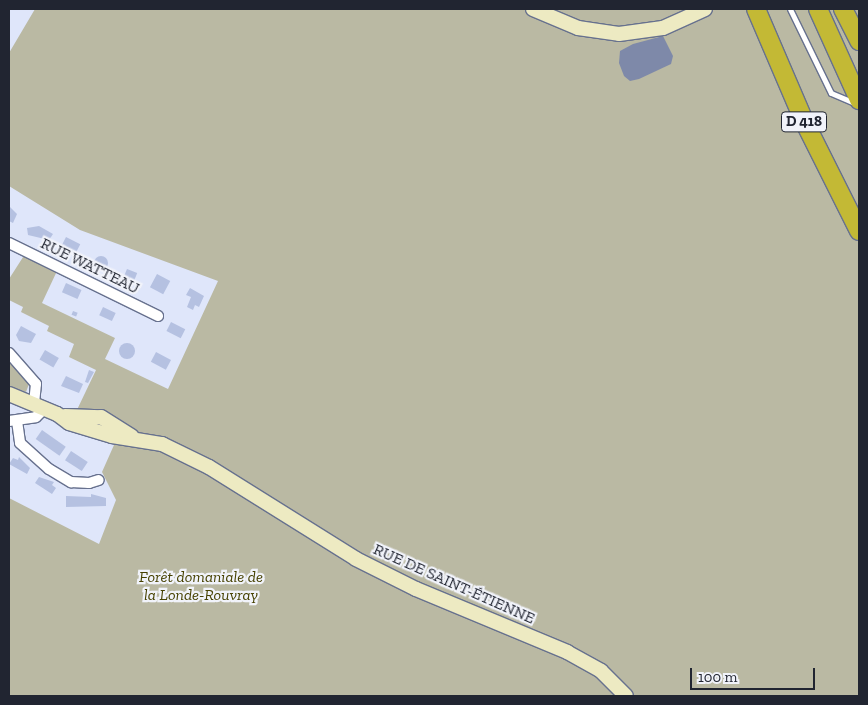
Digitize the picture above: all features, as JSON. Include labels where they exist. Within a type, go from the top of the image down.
[{"type":"highway","points":[[818,9],[859,100]]},
{"type":"highway","points":[[843,9],[859,41]]},
{"type":"highway","name":"D 418","points":[[756,10],[804,121],[859,231]]},
{"type":"street","points":[[533,9],[578,28],[619,34],[663,28],[705,9]]},
{"type":"street","name":"RUE WATTEAU","points":[[9,243],[158,316]]},
{"type":"street","points":[[9,353],[36,384],[45,409]]},
{"type":"street","points":[[9,394],[45,409]]},
{"type":"street","points":[[45,409],[36,417],[13,421],[20,443],[49,470],[71,482],[88,484],[99,480]]},
{"type":"street","name":"RUE DE SAINT-ÉTIENNE","points":[[45,409],[101,417],[137,439],[162,444],[209,467],[356,559],[416,590],[567,652],[601,671],[626,696]]},
{"type":"lane","points":[[790,9],[830,92],[859,104]]},
{"type":"green space","name":"Forêt domaniale de la Londe-Rouvray","points":[[35,9],[859,9],[859,696],[9,696],[9,498],[99,544],[116,500],[102,472],[114,445],[145,435],[75,414],[96,370],[69,357],[74,344],[47,331],[49,326],[21,312],[23,307],[9,300],[9,279],[25,254],[57,271],[42,303],[115,338],[105,359],[168,389],[218,281],[80,230],[9,186],[9,53]]},
{"type":"green space","points":[[9,361],[29,384],[26,392],[9,386]]},
{"type":"water","points":[[663,36],[673,56],[671,64],[639,79],[630,81],[624,76],[619,63],[620,51],[633,44]]},
{"type":"building","points":[[9,206],[17,214],[13,223],[9,221]]},
{"type":"building","points":[[39,226],[53,234],[49,240],[28,235],[27,228]]},
{"type":"building","points":[[66,237],[80,244],[75,254],[61,247]]},
{"type":"building","points":[[98,256],[104,256],[108,263],[104,270],[98,270],[94,266],[94,260]]},
{"type":"building","points":[[127,269],[137,273],[134,281],[124,277]]},
{"type":"building","points":[[157,274],[170,281],[163,294],[150,287]]},
{"type":"building","points":[[66,283],[82,290],[77,299],[62,292]]},
{"type":"building","points":[[190,288],[204,296],[199,307],[195,305],[193,310],[187,307],[191,297],[186,295]]},
{"type":"building","points":[[103,307],[116,313],[112,321],[99,315]]},
{"type":"building","points":[[73,311],[78,313],[76,317],[72,315]]},
{"type":"building","points":[[171,322],[185,329],[181,338],[166,331]]},
{"type":"building","points":[[21,326],[36,334],[31,343],[19,341],[16,335]]},
{"type":"building","points":[[124,343],[130,343],[135,348],[133,357],[124,359],[119,354],[119,348]]},
{"type":"building","points":[[45,350],[59,358],[53,368],[40,360]]},
{"type":"building","points":[[156,352],[171,360],[166,370],[151,362]]},
{"type":"building","points":[[89,370],[94,372],[88,383],[85,382]]},
{"type":"building","points":[[66,376],[83,384],[79,393],[61,386]]},
{"type":"building","points":[[42,430],[66,447],[59,456],[36,439]]},
{"type":"building","points":[[71,451],[88,462],[82,471],[65,460]]},
{"type":"building","points":[[19,457],[30,468],[27,474],[9,464],[13,458],[18,460]]},
{"type":"building","points":[[39,477],[54,482],[52,485],[56,488],[52,494],[35,483]]},
{"type":"building","points":[[91,494],[106,498],[106,506],[66,507],[66,496],[91,497]]}]
